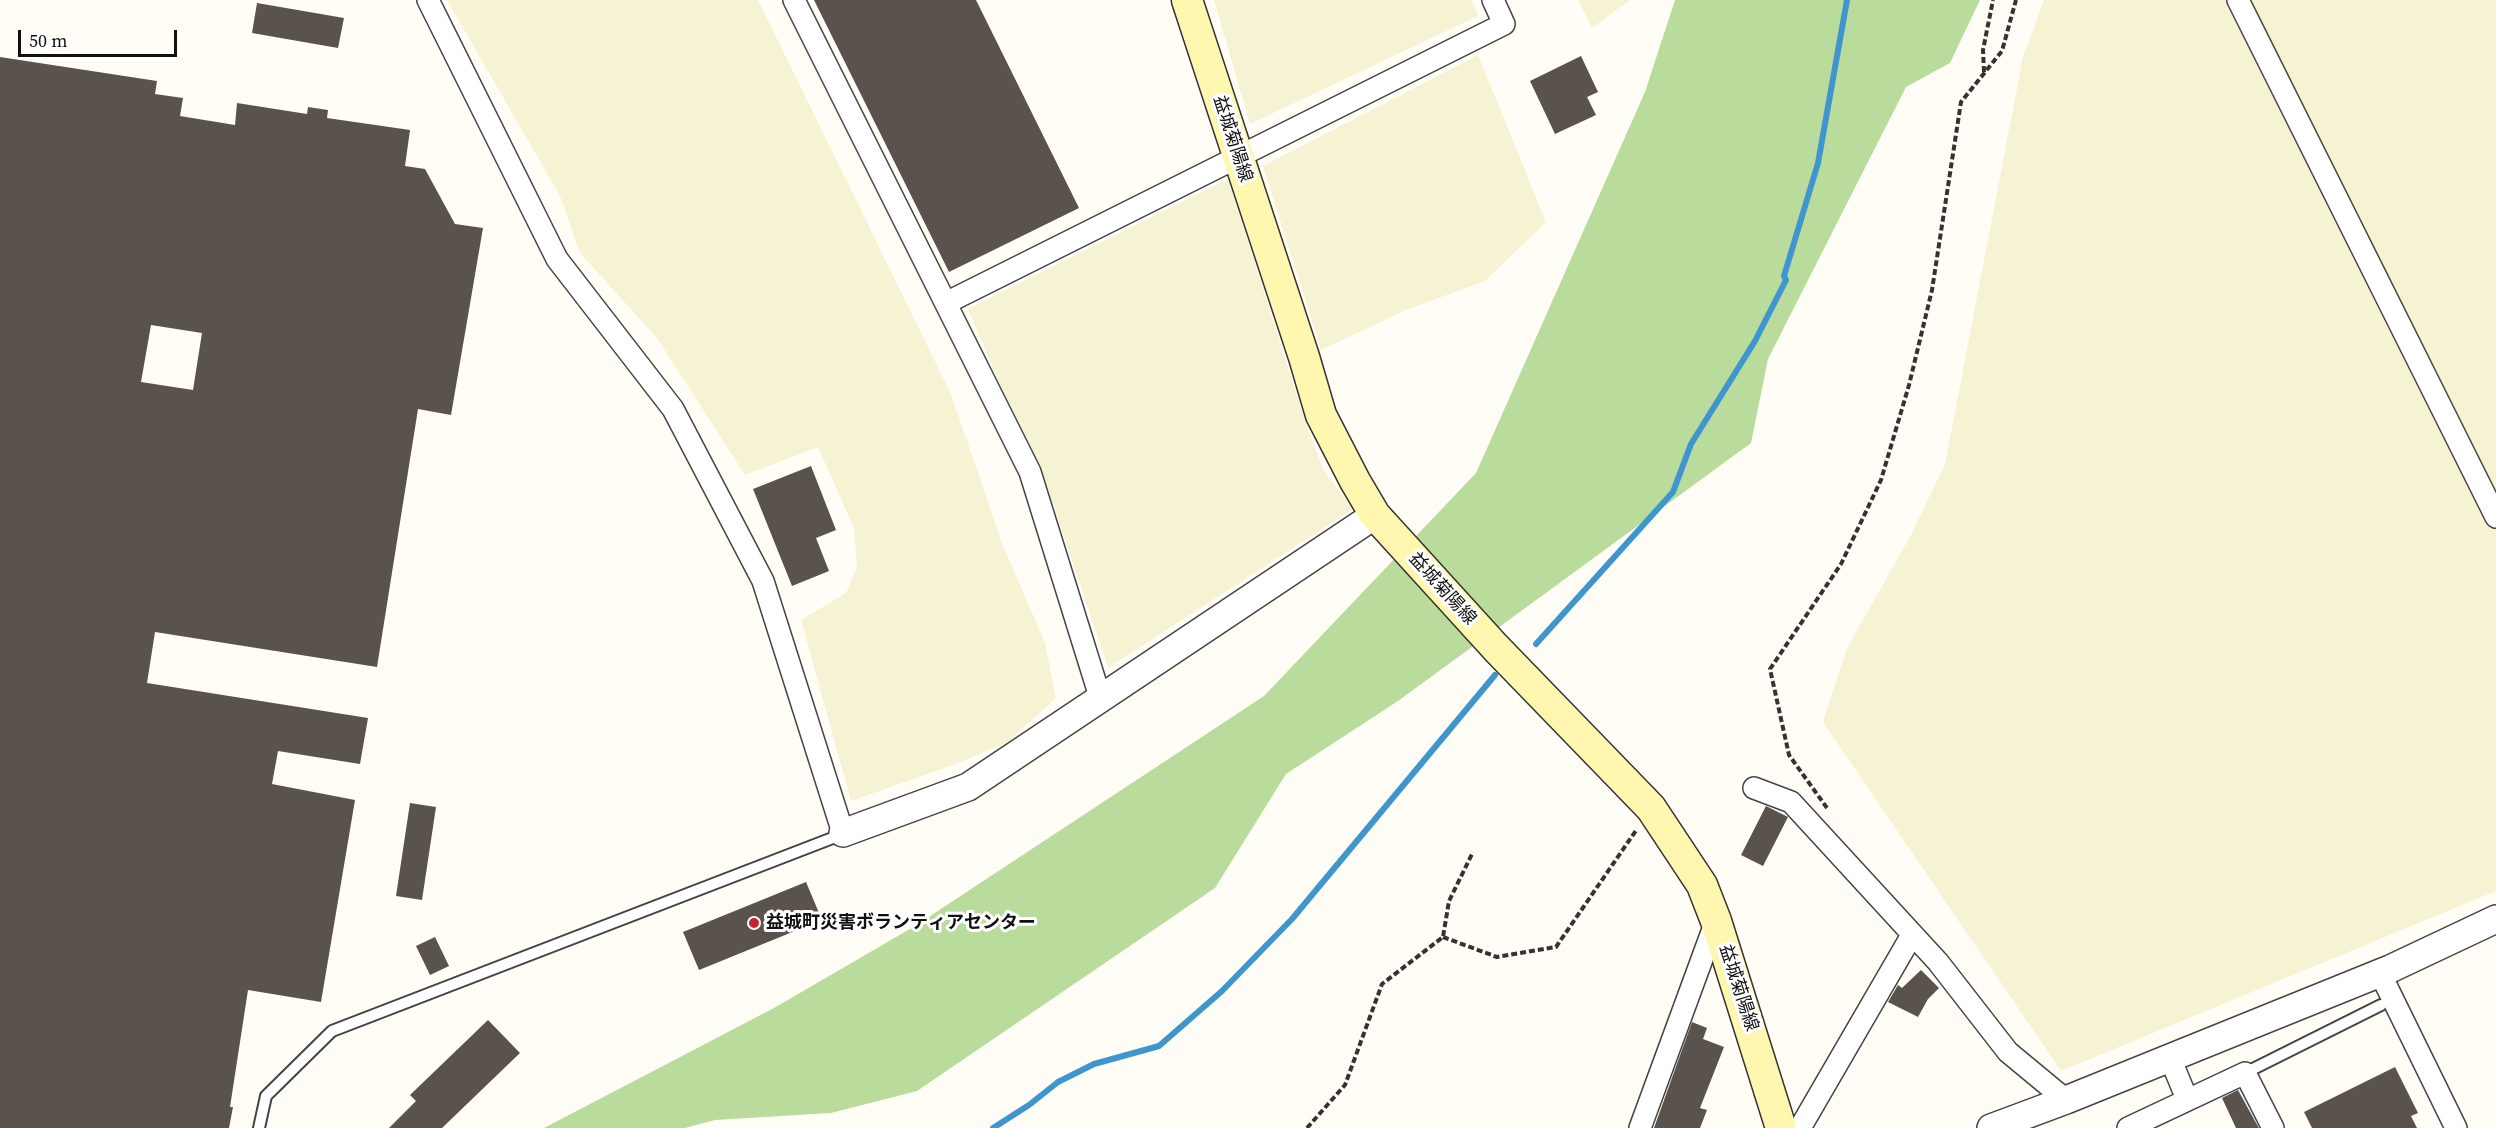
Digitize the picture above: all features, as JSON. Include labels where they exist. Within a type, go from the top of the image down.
[{"type":"main road","name":"益城菊陽線","points":[[1187,0],[1321,415],[1375,515],[1496,648],[1651,808],[1702,885],[1716,921],[1781,1128]]},
{"type":"street","points":[[428,0],[557,259],[673,409],[763,581],[843,833],[968,787],[1375,515]]},
{"type":"street","points":[[794,0],[1030,472],[1100,697]]},
{"type":"street","points":[[946,303],[1504,24],[1493,0]]},
{"type":"street","points":[[2238,0],[2496,517]]},
{"type":"street","points":[[1754,789],[1791,802],[1938,962],[2008,1052],[2066,1100]]},
{"type":"street","points":[[1991,1128],[2380,973],[2496,919]]},
{"type":"street","points":[[1640,1128],[1716,921]]},
{"type":"street","points":[[1800,1128],[1912,935]]},
{"type":"street","points":[[2380,973],[2456,1128]]},
{"type":"street","points":[[2170,1058],[2187,1099]]},
{"type":"street","points":[[2128,1128],[2245,1072],[2273,1128]]},
{"type":"lane","points":[[259,1128],[266,1096],[332,1031],[843,833]]},
{"type":"lane","points":[[2245,1072],[2381,1005]]},
{"type":"path","points":[[1984,72],[1983,50],[1993,0]]},
{"type":"path","points":[[1831,813],[1789,755],[1770,669],[1841,564],[1881,480],[1909,385],[1932,290],[1961,102],[2002,51],[2016,0]]},
{"type":"path","points":[[1443,937],[1497,957],[1556,947],[1651,808]]},
{"type":"path","points":[[1308,1128],[1345,1085],[1382,984],[1443,937],[1449,901],[1473,852]]},
{"type":"shaded area","points":[[447,0],[758,0],[951,394],[1002,543],[1045,643],[1056,698],[1008,742],[953,765],[851,801],[801,620],[846,593],[857,567],[854,528],[818,447],[745,475],[657,338],[580,253],[560,196]]},
{"type":"shaded area","points":[[1214,0],[1472,0],[1478,16],[1250,124]]},
{"type":"shaded area","points":[[1578,0],[1630,0],[1592,28]]},
{"type":"shaded area","points":[[2044,0],[2496,0],[2496,891],[2061,1071],[1823,722],[1847,648],[1911,535],[1945,464],[2023,57]]},
{"type":"shaded area","points":[[1478,55],[1546,222],[1485,281],[1406,310],[1321,350],[1263,166]]},
{"type":"shaded area","points":[[1228,179],[1307,427],[1324,471],[1353,509],[1108,668],[1040,465],[997,377],[968,309]]},
{"type":"green space","points":[[1675,0],[1980,0],[1950,63],[1906,87],[1768,359],[1751,443],[1398,701],[1286,774],[1215,888],[917,1091],[831,1113],[715,1120],[685,1128],[544,1128],[774,1008],[915,926],[1264,696],[1476,473],[1645,92]]},
{"type":"building","points":[[814,0],[976,0],[1079,208],[949,272]]},
{"type":"building","points":[[257,3],[344,18],[338,48],[252,33]]},
{"type":"building","points":[[1581,56],[1598,92],[1587,97],[1596,115],[1555,134],[1530,81]]},
{"type":"building","points":[[0,57],[157,81],[155,94],[183,98],[180,116],[235,125],[237,103],[307,114],[308,107],[328,110],[327,118],[410,130],[405,166],[425,169],[455,224],[483,228],[451,415],[418,409],[377,667],[155,632],[147,683],[368,718],[360,764],[278,751],[272,784],[355,800],[321,1002],[248,990],[230,1107],[233,1107],[229,1128],[0,1128]],"holes":[[[151,325],[202,333],[193,390],[141,382]]]},
{"type":"building","points":[[811,466],[836,530],[816,538],[829,571],[792,586],[753,489]]},
{"type":"building","points":[[410,803],[436,807],[422,900],[396,896]]},
{"type":"building","points":[[1766,806],[1788,817],[1763,866],[1741,855]]},
{"type":"building","points":[[806,882],[822,920],[699,970],[683,932]]},
{"type":"building","points":[[435,937],[449,966],[430,975],[416,946]]},
{"type":"building","points":[[1921,970],[1939,988],[1928,999],[1918,1017],[1888,1002],[1898,985],[1902,988]]},
{"type":"building","points":[[488,1020],[520,1053],[442,1128],[389,1128],[416,1101],[410,1095]]},
{"type":"building","points":[[1692,1022],[1707,1028],[1703,1039],[1724,1047],[1700,1108],[1707,1110],[1700,1128],[1654,1128]]},
{"type":"building","points":[[2395,1067],[2418,1113],[2411,1116],[2417,1128],[2312,1128],[2304,1112]]},
{"type":"building","points":[[2238,1090],[2259,1128],[2236,1128],[2222,1098]]},
{"type":"waterway","points":[[1536,644],[1673,492],[1691,444],[1755,341],[1786,280],[1784,276],[1818,163],[1847,0]]},
{"type":"waterway","points":[[993,1128],[1029,1105],[1058,1082],[1094,1064],[1159,1046],[1222,991],[1292,919],[1495,675]]},
{"type":"place","name":"益城町災害ボランティアセンター","points":[[754,923]]}]
